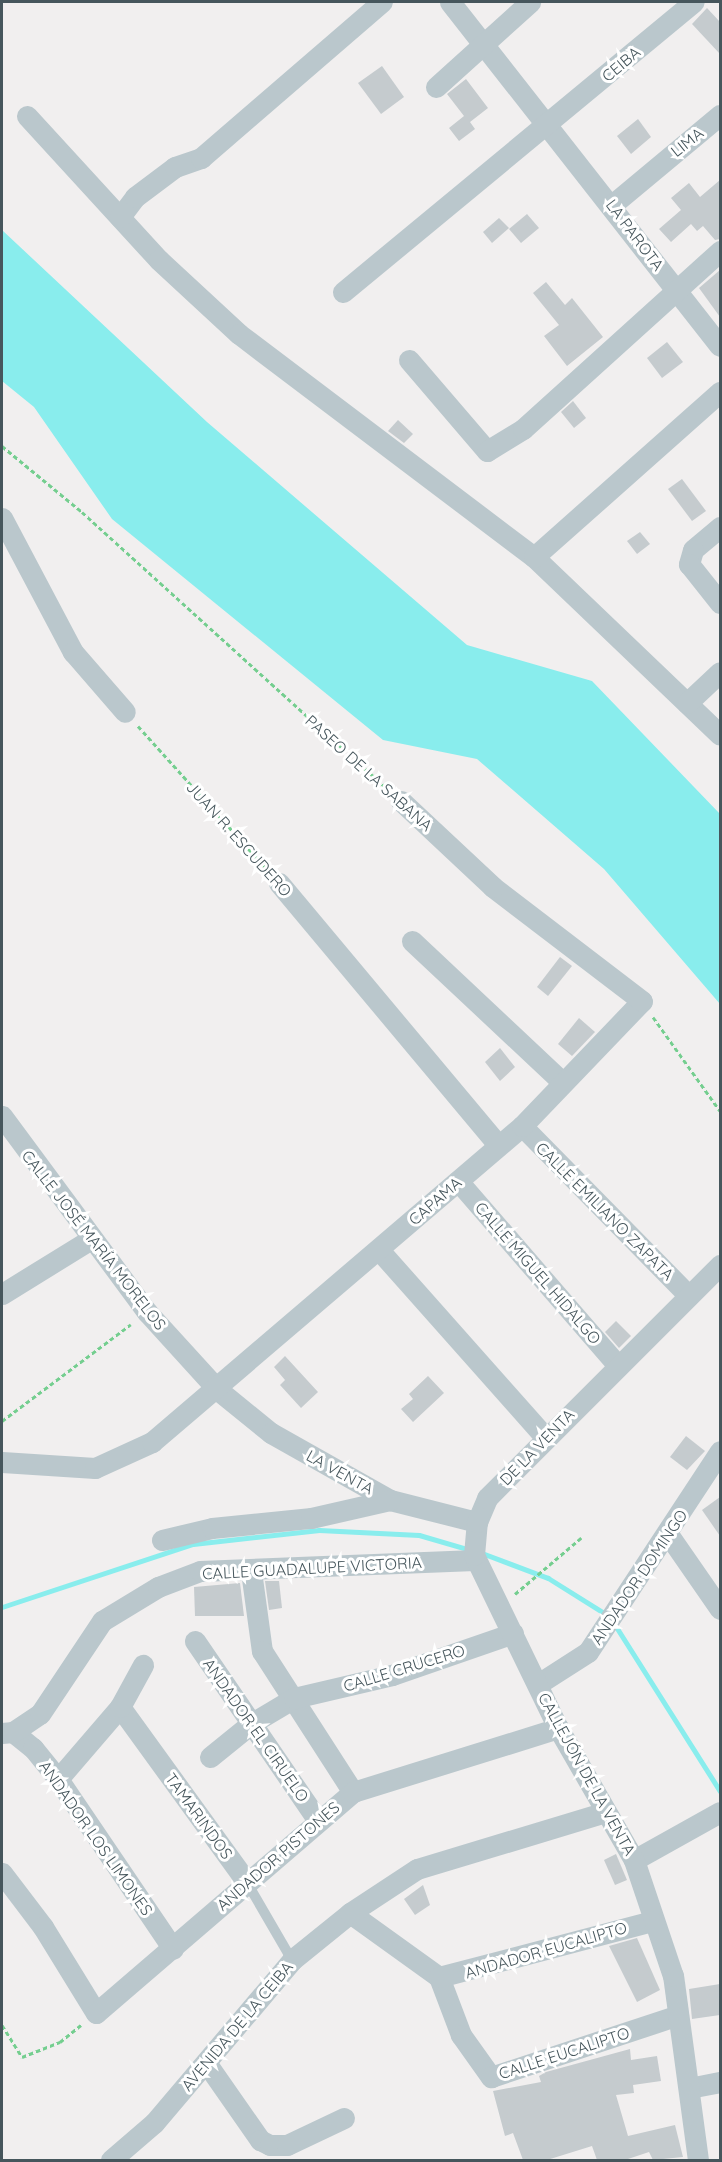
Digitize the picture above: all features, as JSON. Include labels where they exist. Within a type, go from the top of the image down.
[{"type":"street","points":[[120,217],[135,197],[175,167],[201,158],[382,2]]},
{"type":"street","name":"LA PAROTA","points":[[450,2],[613,204],[720,346]]},
{"type":"street","points":[[436,87],[484,47],[530,2]]},
{"type":"street","name":"CEIBA","points":[[343,292],[548,126],[694,2]]},
{"type":"street","name":"LIMA","points":[[613,204],[720,115]]},
{"type":"street","points":[[27,116],[120,217],[239,334],[534,557],[720,735]]},
{"type":"street","points":[[409,360],[487,451],[523,429],[675,289],[720,251]]},
{"type":"street","points":[[534,557],[720,392]]},
{"type":"street","points":[[2,518],[73,652],[125,712]]},
{"type":"street","points":[[720,527],[693,550],[689,564],[720,603]]},
{"type":"street","points":[[687,703],[720,672]]},
{"type":"street","name":"PASEO DE LA SABANA","points":[[401,801],[493,887],[642,1002]]},
{"type":"street","name":"JUAN R. ESCUDERO","points":[[279,883],[498,1145]]},
{"type":"street","points":[[412,941],[561,1080]]},
{"type":"street","name":"CAPAMA","points":[[2,1462],[95,1468],[152,1442],[218,1390],[522,1126],[561,1080],[642,1002]]},
{"type":"street","name":"CALLE JOSÉ MARÍA MORELOS","points":[[2,1116],[19,1143],[147,1312],[218,1390]]},
{"type":"street","name":"CALLE EMILIANO ZAPATA","points":[[522,1126],[689,1296]]},
{"type":"street","name":"CALLE MIGUEL HIDALGO","points":[[458,1181],[618,1366]]},
{"type":"street","points":[[2,1294],[91,1239]]},
{"type":"street","points":[[379,1250],[545,1437]]},
{"type":"street","name":"DE LA VENTA","points":[[475,1544],[487,1498],[545,1437],[720,1267]]},
{"type":"street","name":"LA VENTA","points":[[218,1390],[271,1433],[390,1500],[475,1544]]},
{"type":"street","name":"ANDADOR DOMINGO","points":[[538,1684],[588,1652],[615,1608],[668,1534],[720,1451]]},
{"type":"street","points":[[162,1540],[212,1528],[311,1518],[390,1500]]},
{"type":"street","points":[[668,1534],[720,1609]]},
{"type":"street","name":"CALLE GUADALUPE VICTORIA","points":[[7,1733],[40,1714],[73,1660],[114,1610],[158,1587],[200,1571],[251,1571],[475,1544]]},
{"type":"street","name":"CALLEJÓN DE LA VENTA","points":[[475,1544],[497,1608],[513,1633],[558,1728],[634,1860],[653,1921],[674,1976],[698,2160]]},
{"type":"street","points":[[251,1571],[262,1651],[353,1792]]},
{"type":"street","name":"CALLE CRUCERO","points":[[210,1757],[252,1723],[294,1698],[392,1675],[513,1633]]},
{"type":"street","name":"ANDADOR EL CIRUELO","points":[[195,1641],[317,1819]]},
{"type":"street","points":[[58,1779],[120,1707],[143,1665]]},
{"type":"street","name":"TAMARINDOS","points":[[120,1707],[246,1881]]},
{"type":"street","name":"ANDADOR PISTONES","points":[[96,2013],[173,1949],[317,1819],[353,1792],[558,1728]]},
{"type":"street","name":"ANDADOR LOS LIMONES","points":[[7,1733],[33,1748],[58,1779],[173,1949]]},
{"type":"street","name":"AVENIDA DE LA CEIBA","points":[[111,2160],[154,2123],[207,2064],[292,1960],[350,1913],[417,1869],[606,1812]]},
{"type":"street","points":[[634,1860],[716,1814]]},
{"type":"street","points":[[2,1873],[43,1927],[96,2013]]},
{"type":"street","points":[[350,1913],[439,1977]]},
{"type":"street","name":"ANDADOR EUCALIPTO","points":[[439,1977],[653,1921]]},
{"type":"street","name":"CALLE EUCALIPTO","points":[[439,1977],[461,2035],[491,2077],[678,2015]]},
{"type":"street","points":[[207,2064],[260,2140],[270,2145],[287,2145],[344,2118]]},
{"type":"street","points":[[688,2088],[720,2082]]},
{"type":"lane","name":"TAMARINDOS","points":[[246,1881],[292,1960]]},
{"type":"path","name":"PASEO DE LA SABANA","points":[[2,446],[82,512],[401,801]]},
{"type":"path","name":"JUAN R. ESCUDERO","points":[[125,712],[279,883]]},
{"type":"path","points":[[642,1002],[720,1111]]},
{"type":"path","points":[[2,1421],[147,1312]]},
{"type":"path","points":[[497,1608],[581,1538]]},
{"type":"path","points":[[2,2025],[22,2057],[60,2042],[96,2013]]},
{"type":"water","points":[[2,230],[207,422],[467,645],[592,681],[720,814],[720,1004],[604,869],[477,759],[383,740],[112,519],[34,407],[2,381]]},
{"type":"building","points":[[707,8],[720,22],[720,54],[692,24]]},
{"type":"building","points":[[382,66],[404,97],[381,114],[358,83]]},
{"type":"building","points":[[466,79],[488,108],[470,122],[475,129],[459,141],[449,128],[464,116],[447,94]]},
{"type":"building","points":[[638,119],[651,137],[631,154],[617,136]]},
{"type":"building","points":[[720,180],[720,239],[715,240],[703,226],[697,231],[691,224],[671,242],[659,229],[681,210],[671,198],[689,183],[700,197]]},
{"type":"building","points":[[527,214],[539,228],[521,243],[509,229]]},
{"type":"building","points":[[499,218],[509,228],[492,243],[483,232]]},
{"type":"building","points":[[720,270],[720,317],[699,288]]},
{"type":"building","points":[[546,282],[565,305],[572,298],[603,337],[567,366],[544,336],[559,325],[533,293]]},
{"type":"building","points":[[667,342],[683,362],[662,378],[647,358]]},
{"type":"building","points":[[573,401],[586,418],[574,428],[561,412]]},
{"type":"building","points":[[398,420],[413,434],[404,443],[388,431]]},
{"type":"building","points":[[682,479],[706,511],[692,521],[668,489]]},
{"type":"building","points":[[640,532],[650,544],[637,554],[627,541]]},
{"type":"building","points":[[560,957],[572,966],[548,996],[537,987]]},
{"type":"building","points":[[579,1018],[595,1032],[572,1056],[558,1044]]},
{"type":"building","points":[[500,1048],[515,1067],[500,1081],[485,1062]]},
{"type":"building","points":[[616,1321],[631,1336],[619,1348],[605,1332]]},
{"type":"building","points":[[285,1356],[318,1392],[301,1408],[280,1385],[285,1380],[274,1367]]},
{"type":"building","points":[[428,1376],[444,1393],[413,1422],[401,1409],[413,1399],[409,1394]]},
{"type":"building","points":[[686,1436],[705,1451],[687,1470],[670,1457]]},
{"type":"building","points":[[720,1497],[720,1536],[702,1510]]},
{"type":"building","points":[[265,1581],[279,1581],[282,1608],[269,1610]]},
{"type":"building","points":[[240,1583],[244,1616],[195,1616],[194,1587]]},
{"type":"building","points":[[616,1854],[627,1880],[615,1885],[604,1860]]},
{"type":"building","points":[[423,1885],[430,1905],[415,1915],[404,1899]]},
{"type":"building","points":[[637,1938],[660,1990],[637,2002],[609,1946]]},
{"type":"building","points":[[720,1984],[720,2015],[692,2019],[689,1989]]},
{"type":"building","points":[[630,2049],[631,2060],[657,2056],[661,2081],[633,2085],[634,2093],[616,2095],[628,2136],[675,2125],[683,2157],[653,2160],[649,2152],[625,2160],[597,2160],[592,2146],[547,2160],[523,2160],[513,2133],[505,2136],[493,2091],[541,2082],[539,2076],[546,2072]]},
{"type":"waterway","points":[[2,1607],[193,1544],[319,1530],[419,1535],[470,1550]]},
{"type":"waterway","points":[[479,1552],[548,1578],[607,1615]]},
{"type":"waterway","points":[[613,1622],[720,1791]]}]
